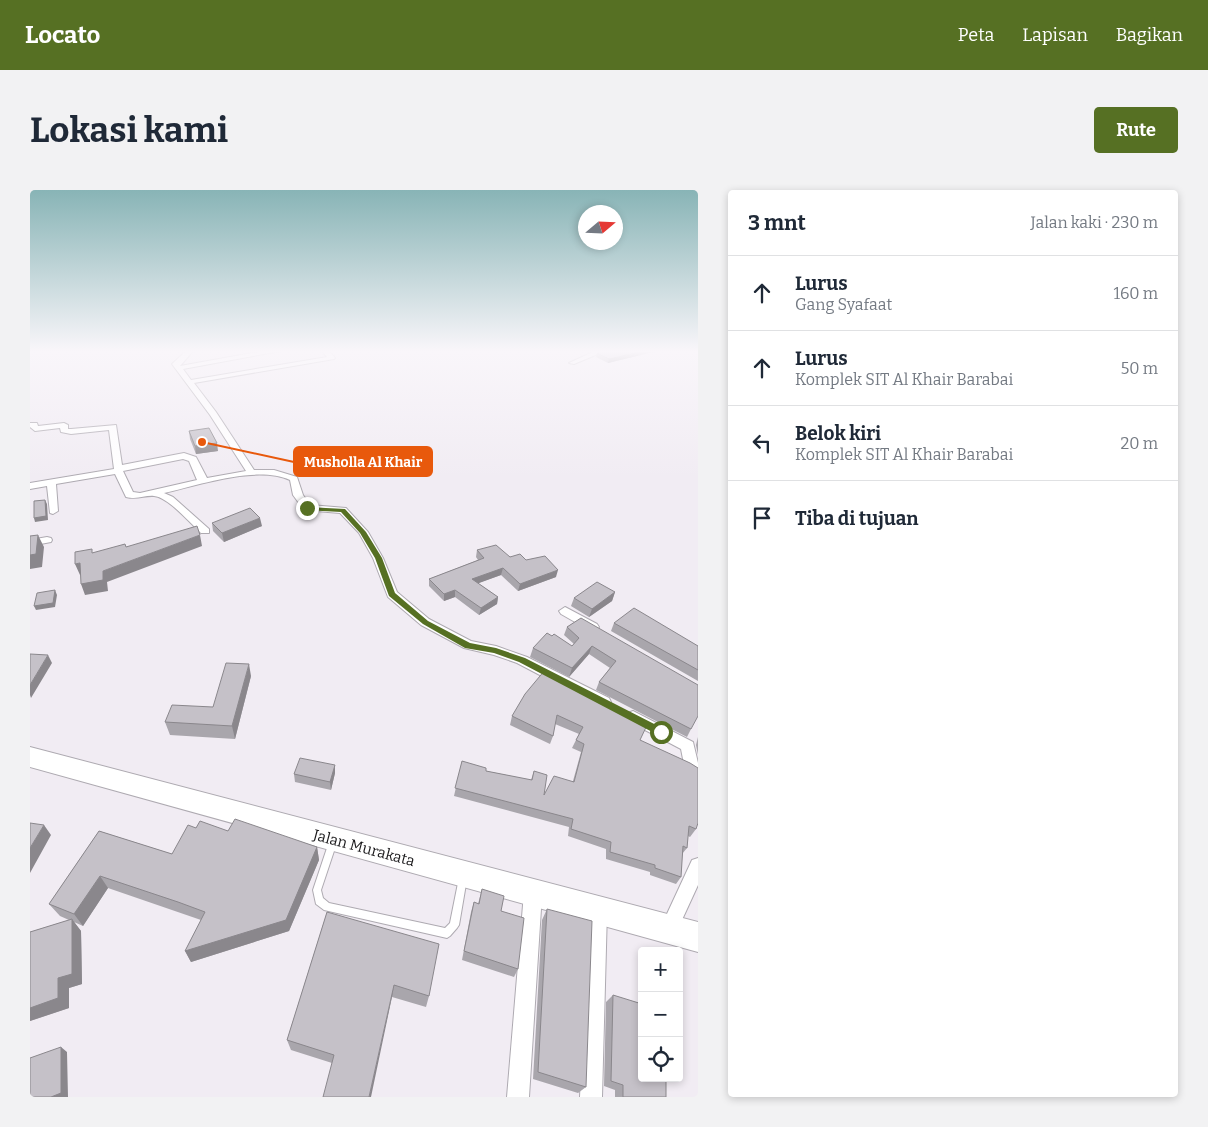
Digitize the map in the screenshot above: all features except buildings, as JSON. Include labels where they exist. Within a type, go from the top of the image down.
[{"type":"main road","name":"Jalan Murakata","points":[[30,756],[698,937]]},
{"type":"street","points":[[197,393],[252,473]]},
{"type":"street","points":[[30,425],[34,424],[35,429],[64,426],[64,430],[71,432],[113,427],[118,469],[129,494],[140,496],[252,473],[269,471],[287,474],[294,479],[298,495],[307,508],[343,510],[363,532],[378,558],[392,594],[425,622],[468,646],[496,650],[522,660],[688,746],[690,765],[698,772]]},
{"type":"street","points":[[30,486],[184,456],[193,459],[202,477],[202,482]]},
{"type":"street","points":[[51,482],[53,511]]},
{"type":"street","points":[[155,493],[170,499],[205,531]]},
{"type":"street","points":[[30,543],[47,540]]},
{"type":"street","points":[[565,611],[606,635]]},
{"type":"street","points":[[669,929],[698,866]]},
{"type":"street","points":[[518,1097],[533,893]]},
{"type":"street","points":[[592,1097],[598,910]]},
{"type":"lane","points":[[334,839],[317,890],[319,901],[327,907],[437,933],[447,933],[454,925],[464,874]]},
{"type":"place","name":"Musholla Al Khair","points":[[202,442]]},
{"type":"route","points":[[307,508],[343,510],[363,532],[378,558],[392,594],[425,622],[468,646],[496,650],[522,660],[661,732]]}]
